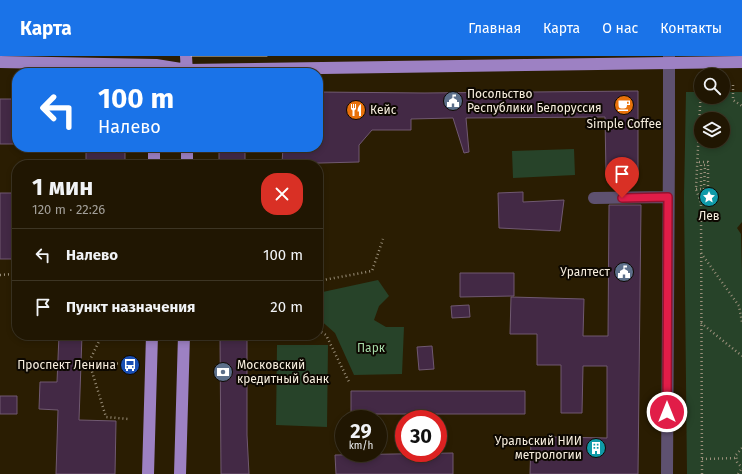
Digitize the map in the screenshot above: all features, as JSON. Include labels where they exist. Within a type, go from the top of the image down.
[{"type":"main road","points":[[186,56],[187,68]]},
{"type":"main road","points":[[318,68],[669,60],[742,62]]},
{"type":"main road","points":[[0,62],[155,65],[171,68]]},
{"type":"main road","points":[[148,474],[152,340]]},
{"type":"main road","points":[[180,474],[184,340]]},
{"type":"street","points":[[667,474],[669,60]]},
{"type":"street","points":[[594,198],[668,197]]},
{"type":"path","points":[[733,85],[733,100],[742,106]]},
{"type":"path","points":[[699,104],[696,189],[701,203],[702,474]]},
{"type":"path","points":[[696,189],[701,189],[701,165],[705,165],[704,189],[708,189],[708,162],[697,162]]},
{"type":"path","points":[[323,281],[372,271],[383,238]]},
{"type":"path","points":[[700,252],[740,306],[742,322]]},
{"type":"path","points":[[0,275],[12,274]]},
{"type":"path","points":[[701,323],[742,356]]},
{"type":"path","points":[[323,333],[326,335],[350,384]]},
{"type":"path","points":[[100,340],[89,362],[106,416],[128,419]]},
{"type":"path","points":[[89,362],[127,364]]},
{"type":"path","points":[[738,474],[742,468],[737,462],[736,455],[742,448]]},
{"type":"path","points":[[702,459],[737,458]]},
{"type":"green space","points":[[686,92],[694,92],[694,104],[730,104],[730,92],[742,92],[742,222],[737,228],[741,234],[742,273],[742,474],[687,474],[684,197]]},
{"type":"green space","points":[[574,149],[575,175],[513,178],[512,151]]},
{"type":"green space","name":"Парк","points":[[378,280],[389,296],[379,306],[374,320],[386,327],[404,327],[402,374],[354,375],[335,333],[323,322],[323,292]]},
{"type":"green space","points":[[277,345],[328,345],[327,427],[276,425]]},
{"type":"building","points":[[638,91],[638,173],[606,174],[605,117],[466,118],[469,152],[464,153],[453,118],[411,119],[411,130],[372,130],[359,145],[359,162],[323,163],[323,160],[282,160],[283,152],[323,152],[323,92],[424,93]]},
{"type":"building","points":[[0,99],[12,99],[12,144],[0,144]]},
{"type":"building","points":[[86,152],[125,152],[125,160],[86,160]]},
{"type":"building","points":[[219,152],[245,152],[245,160],[219,160]]},
{"type":"building","points":[[523,192],[523,202],[564,200],[560,231],[499,228],[498,193]]},
{"type":"building","points":[[0,193],[12,193],[12,259],[0,259]]},
{"type":"building","points":[[609,205],[641,205],[638,474],[530,474],[531,440],[554,440],[554,437],[607,438],[607,366],[583,366],[582,413],[561,413],[561,365],[537,365],[537,334],[510,334],[511,297],[584,299],[583,336],[608,336]]},
{"type":"building","points":[[460,273],[514,273],[514,296],[460,297]]},
{"type":"building","points":[[469,305],[470,317],[452,318],[451,306]]},
{"type":"building","points":[[59,340],[82,340],[79,420],[116,421],[115,474],[56,474],[58,410],[39,409],[40,382],[57,382]]},
{"type":"building","points":[[220,340],[247,340],[247,435],[249,474],[221,474]]},
{"type":"building","points":[[432,346],[434,369],[419,370],[417,347]]},
{"type":"building","points":[[351,391],[525,391],[525,414],[447,414],[447,410],[395,410],[395,414],[387,414],[387,410],[351,410]]},
{"type":"building","points":[[0,396],[17,396],[17,414],[0,414]]},
{"type":"building","points":[[447,453],[453,453],[453,474],[336,474],[335,462],[387,462],[387,454],[395,454],[395,462],[447,462]]},
{"type":"tram line","points":[[191,56],[267,56]]},
{"type":"place","name":"Посольство Республики Белоруссия","points":[[453,101]]},
{"type":"place","name":"Simple Coffee","points":[[624,105]]},
{"type":"place","name":"Кейс","points":[[356,110]]},
{"type":"place","name":"Лев","points":[[709,197]]},
{"type":"place","name":"Уралтест","points":[[624,272]]},
{"type":"place","name":"Проспект Ленина","points":[[130,365]]},
{"type":"place","name":"Московский кредитный банк","points":[[223,372]]},
{"type":"place","name":"Уральский НИИ метрологии","points":[[596,448]]},
{"type":"route","points":[[622,198],[668,197],[667,412]]}]
